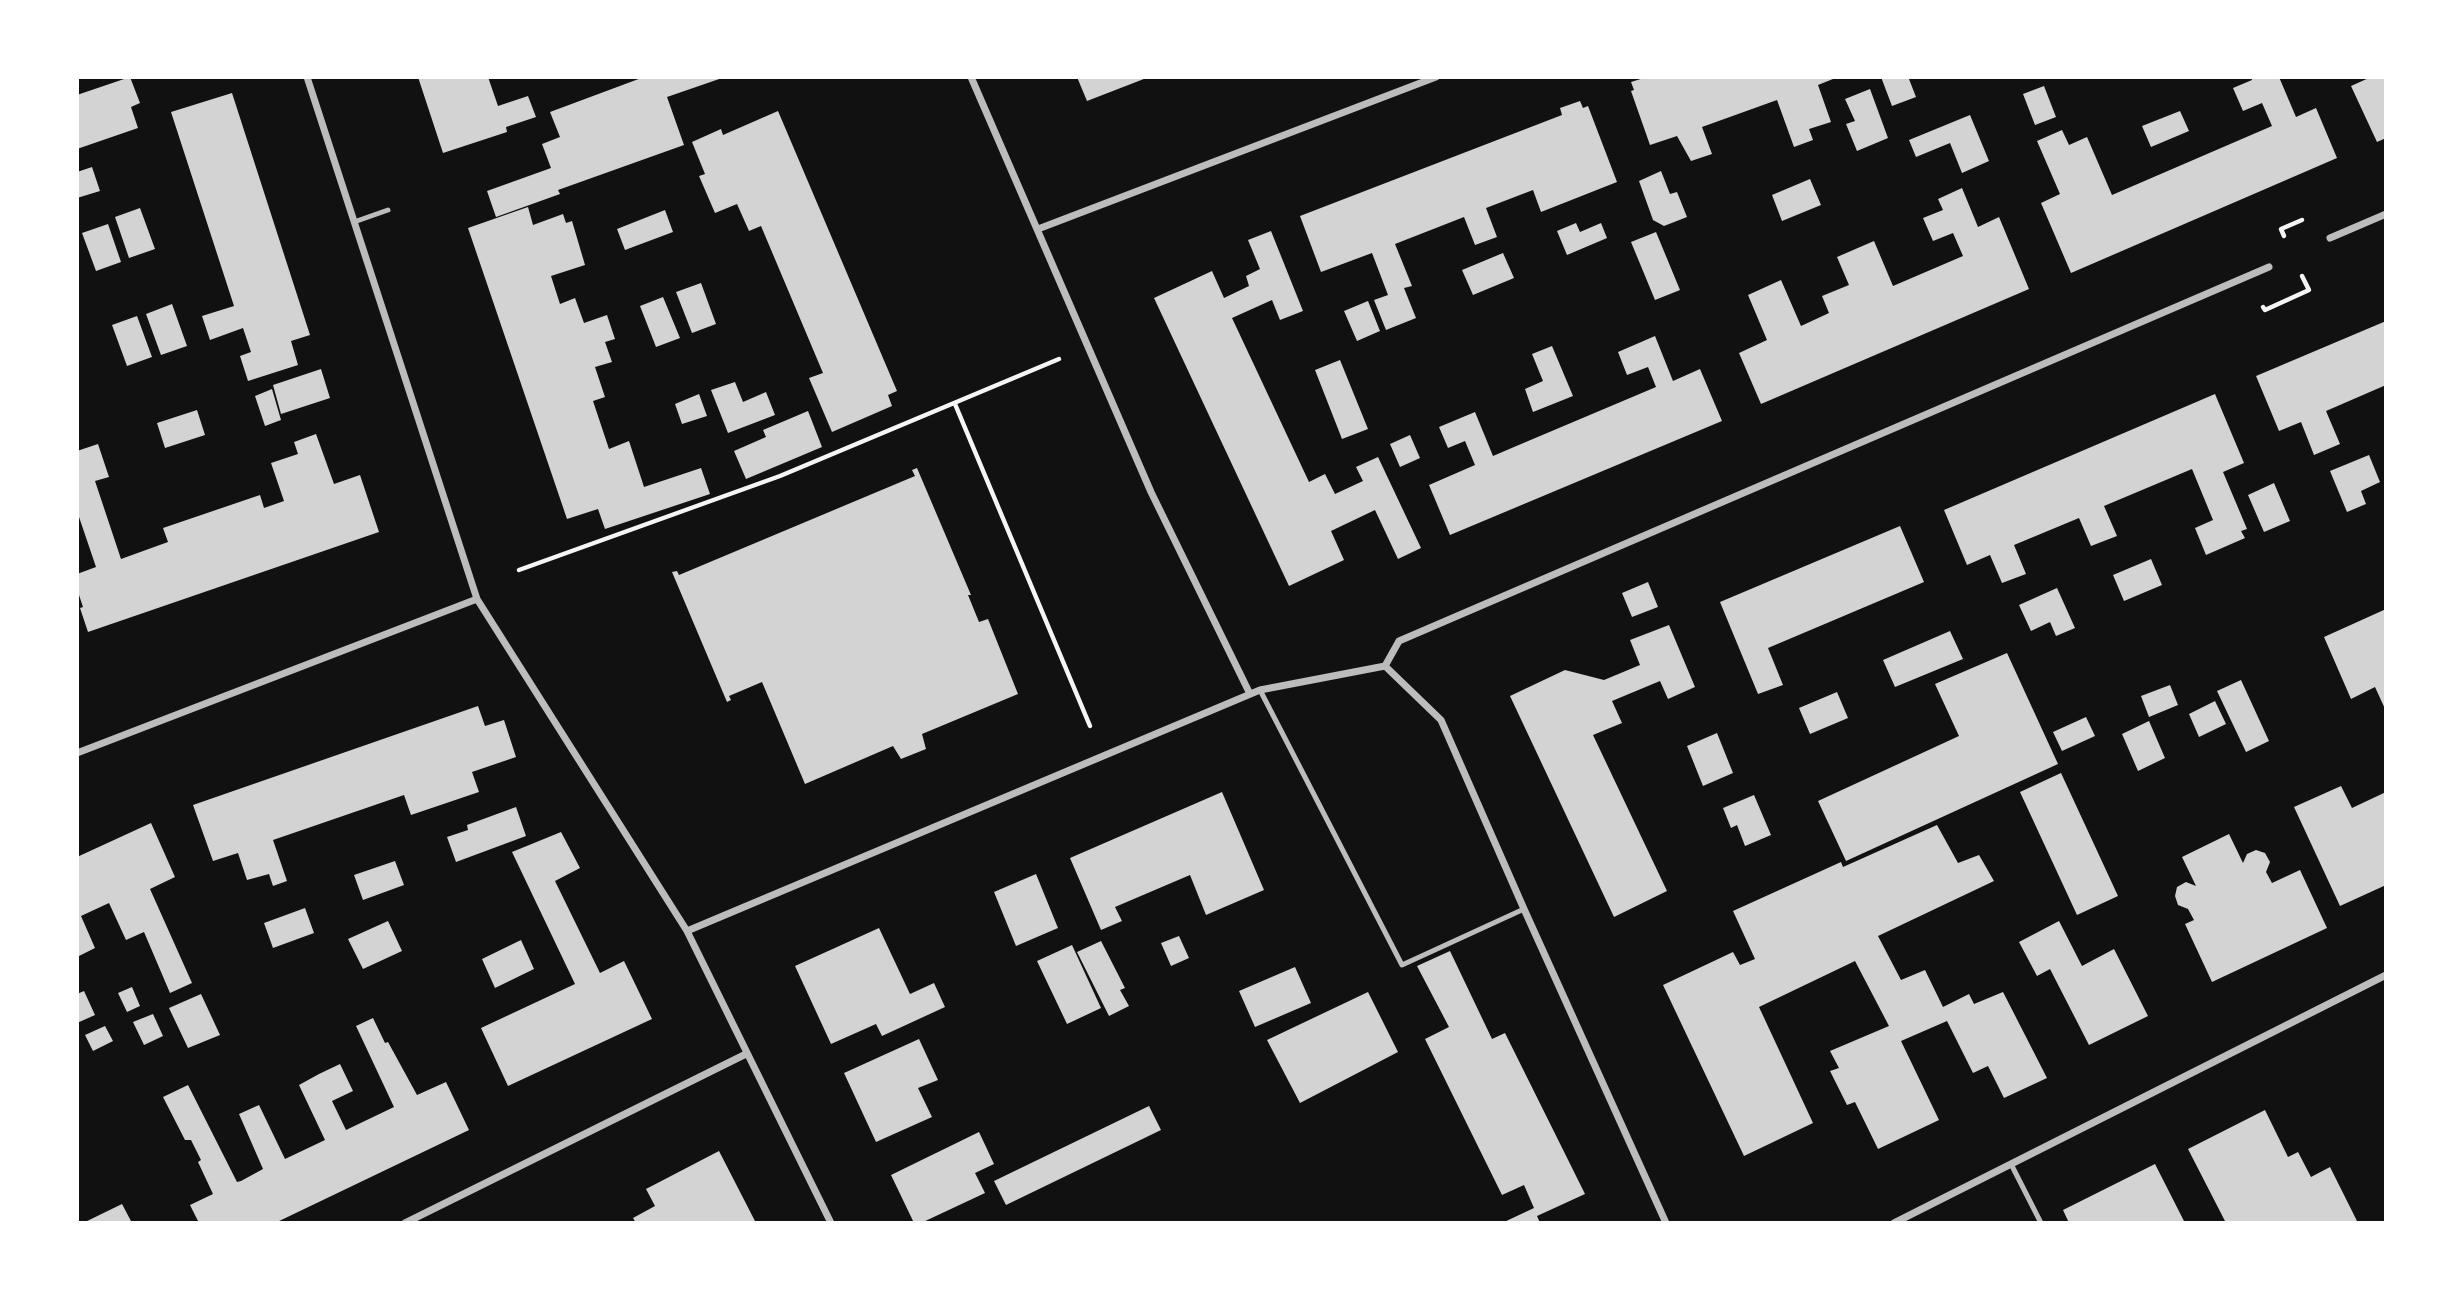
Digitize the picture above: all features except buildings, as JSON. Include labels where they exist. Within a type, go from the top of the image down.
[{"type":"street","points":[[307,77],[477,599],[687,930],[831,1223]]},
{"type":"street","points":[[971,77],[1151,492],[1250,694]]},
{"type":"street","points":[[1038,229],[1436,77]]},
{"type":"street","points":[[2330,238],[2386,214]]},
{"type":"street","points":[[687,930],[1260,690],[1385,666],[1399,641],[2269,267]]},
{"type":"street","points":[[77,752],[477,599]]},
{"type":"street","points":[[1385,666],[1441,720],[1666,1223]]},
{"type":"street","points":[[1894,1223],[2386,975]]},
{"type":"street","points":[[405,1223],[746,1054]]},
{"type":"lane","points":[[354,222],[388,210]]},
{"type":"lane","points":[[1260,690],[1402,965],[1524,909]]},
{"type":"lane","points":[[2011,1164],[2041,1223]]},
{"type":"path","points":[[519,570],[780,477],[1069,355]]},
{"type":"path","points":[[955,404],[1102,756]]}]
